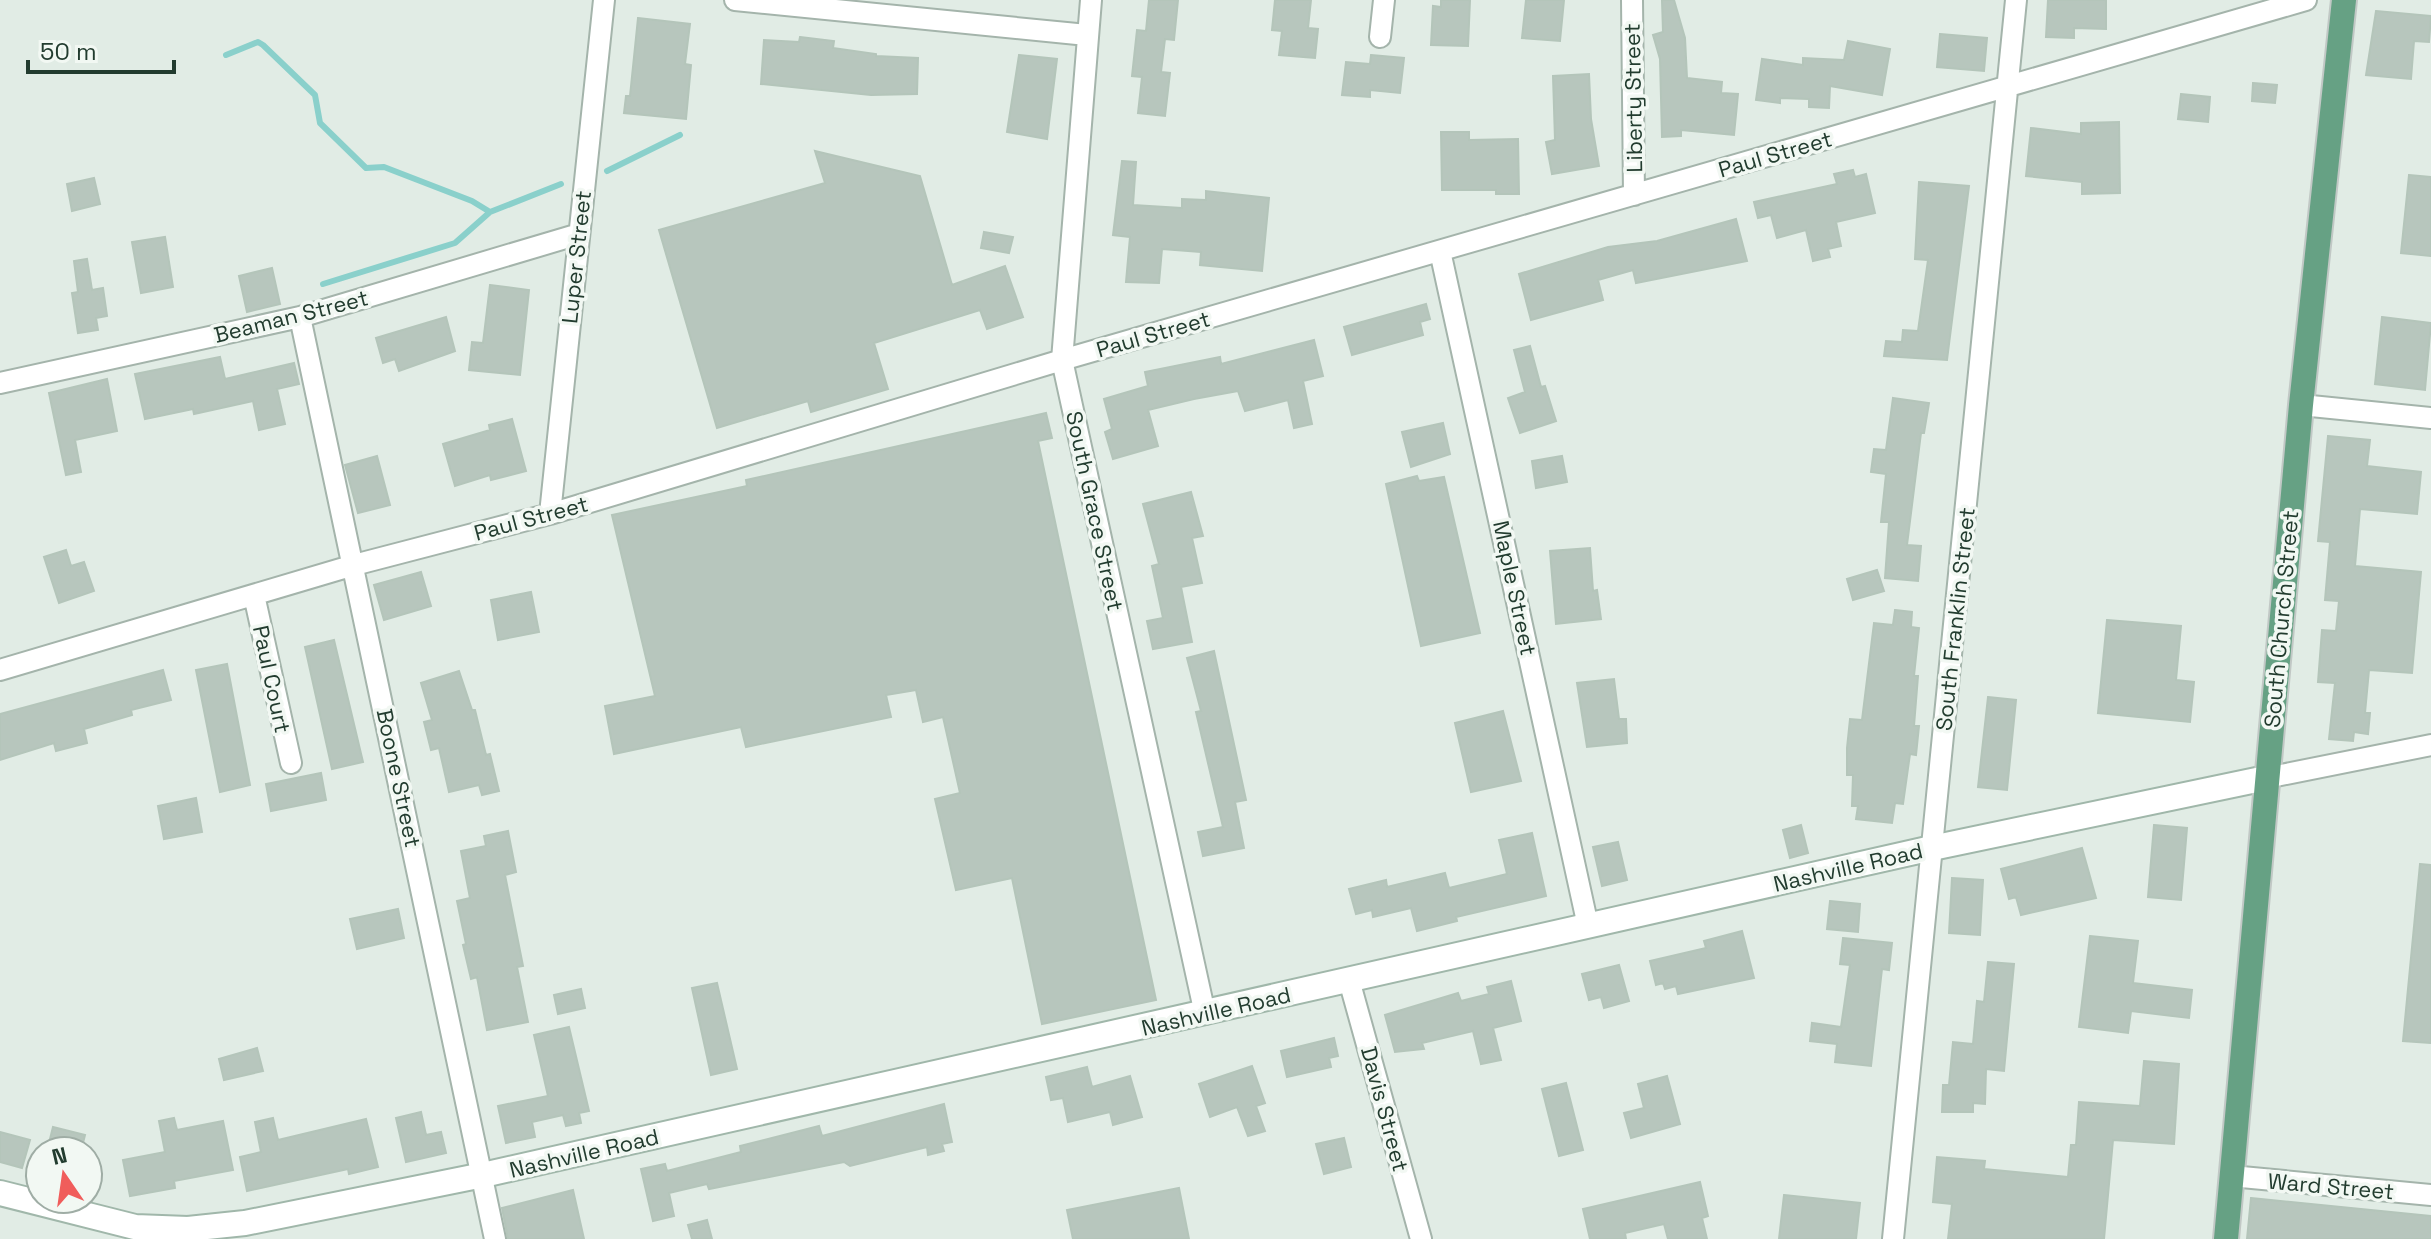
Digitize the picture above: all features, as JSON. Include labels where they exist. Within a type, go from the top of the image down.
[{"type":"main road","name":"South Church Street","points":[[2226,1239],[2301,405],[2344,0]]},
{"type":"main road","name":"Nashville Road","points":[[0,1193],[134,1233],[245,1223],[483,1175],[1932,848],[2266,778]]},
{"type":"street","name":"Luper Street","points":[[550,514],[604,0]]},
{"type":"street","points":[[735,0],[1087,35]]},
{"type":"street","name":"South Grace Street","points":[[1091,0],[1062,360],[1205,1014]]},
{"type":"street","points":[[1380,37],[1384,0]]},
{"type":"street","name":"Liberty Street","points":[[1632,0],[1634,195]]},
{"type":"street","name":"South Franklin Street","points":[[1893,1239],[2016,0]]},
{"type":"street","name":"Paul Street","points":[[0,670],[354,565],[550,514],[1062,360],[2306,0]]},
{"type":"street","name":"Beaman Street","points":[[0,383],[300,317],[579,234]]},
{"type":"street","name":"Maple Street","points":[[1440,251],[1588,926]]},
{"type":"street","name":"Boone Street","points":[[300,317],[495,1239]]},
{"type":"street","points":[[2301,405],[2431,418]]},
{"type":"street","name":"Paul Court","points":[[254,595],[291,763]]},
{"type":"street","name":"Nashville Road","points":[[2266,778],[2431,745]]},
{"type":"street","name":"Davis Street","points":[[1349,980],[1421,1239]]},
{"type":"street","name":"Ward Street","points":[[2231,1176],[2431,1195]]},
{"type":"building","points":[[1149,0],[1178,0],[1174,40],[1165,39],[1161,72],[1170,73],[1165,116],[1138,113],[1142,77],[1132,76],[1137,30],[1146,31]]},
{"type":"building","points":[[1275,0],[1311,0],[1308,28],[1318,29],[1315,58],[1279,55],[1282,31],[1272,30]]},
{"type":"building","points":[[1441,0],[1470,0],[1468,46],[1431,45],[1433,6],[1441,7]]},
{"type":"building","points":[[1526,0],[1564,0],[1560,41],[1522,38]]},
{"type":"building","points":[[1662,0],[1674,0],[1685,38],[1687,78],[1722,82],[1721,93],[1738,94],[1734,135],[1681,130],[1681,136],[1662,137],[1660,59],[1653,35],[1663,32]]},
{"type":"building","points":[[2048,0],[2106,0],[2106,29],[2074,28],[2074,38],[2046,37]]},
{"type":"building","points":[[2376,11],[2431,16],[2429,42],[2414,41],[2411,79],[2366,75]]},
{"type":"building","points":[[638,18],[690,24],[685,64],[691,65],[686,119],[624,113],[626,96],[630,96]]},
{"type":"building","points":[[1940,34],[1987,38],[1984,71],[1937,67]]},
{"type":"building","points":[[800,37],[834,41],[833,48],[876,56],[918,58],[917,94],[871,95],[761,84],[764,40],[799,42]]},
{"type":"building","points":[[1848,41],[1890,49],[1882,95],[1830,86],[1829,108],[1809,107],[1809,99],[1780,98],[1780,103],[1756,100],[1762,59],[1803,65],[1803,58],[1844,60]]},
{"type":"building","points":[[1019,55],[1057,59],[1047,139],[1007,132]]},
{"type":"building","points":[[1371,55],[1404,58],[1400,93],[1370,90],[1370,97],[1342,95],[1346,62],[1370,64]]},
{"type":"building","points":[[1589,74],[1591,119],[1599,166],[1552,174],[1546,142],[1555,140],[1553,76]]},
{"type":"building","points":[[2253,83],[2277,85],[2275,103],[2252,101]]},
{"type":"building","points":[[2181,94],[2210,97],[2208,122],[2178,119]]},
{"type":"building","points":[[2119,122],[2120,193],[2082,194],[2082,182],[2026,176],[2031,128],[2081,134],[2081,123]]},
{"type":"building","points":[[1441,132],[1469,132],[1469,140],[1518,139],[1519,194],[1496,194],[1496,190],[1442,190]]},
{"type":"building","points":[[815,151],[920,176],[952,285],[1005,266],[1023,317],[987,329],[980,310],[874,343],[888,389],[811,412],[808,401],[717,428],[659,230],[825,183]]},
{"type":"building","points":[[1122,161],[1136,162],[1133,205],[1182,208],[1182,199],[1206,200],[1206,191],[1269,198],[1262,271],[1200,265],[1201,252],[1162,249],[1159,283],[1126,282],[1130,237],[1113,235]]},
{"type":"building","points":[[1853,170],[1855,177],[1866,174],[1875,213],[1836,222],[1841,246],[1828,249],[1830,257],[1813,261],[1806,230],[1777,238],[1771,215],[1758,218],[1754,202],[1837,184],[1834,174]]},
{"type":"building","points":[[2409,175],[2431,177],[2431,256],[2401,253]]},
{"type":"building","points":[[94,178],[100,204],[72,211],[67,184]]},
{"type":"building","points":[[1919,182],[1969,186],[1947,360],[1884,356],[1886,341],[1902,342],[1903,330],[1918,331],[1928,260],[1915,259]]},
{"type":"building","points":[[1736,219],[1747,261],[1636,283],[1633,270],[1598,280],[1603,300],[1531,320],[1519,274],[1608,247],[1657,241]]},
{"type":"building","points":[[984,232],[1013,237],[1009,253],[981,248]]},
{"type":"building","points":[[165,237],[173,287],[141,293],[132,242]]},
{"type":"building","points":[[87,259],[92,290],[103,288],[107,316],[96,318],[98,330],[78,333],[72,293],[78,292],[74,261]]},
{"type":"building","points":[[272,268],[280,304],[247,312],[239,276]]},
{"type":"building","points":[[490,285],[529,290],[520,375],[469,370],[472,342],[483,343]]},
{"type":"building","points":[[1426,304],[1430,319],[1420,322],[1423,335],[1352,355],[1344,327]]},
{"type":"building","points":[[446,317],[455,351],[399,371],[395,359],[383,363],[376,338]]},
{"type":"building","points":[[2382,317],[2431,323],[2425,390],[2375,384]]},
{"type":"building","points":[[1314,340],[1323,376],[1303,381],[1312,424],[1294,428],[1288,400],[1245,411],[1238,391],[1148,410],[1158,446],[1113,459],[1105,432],[1112,429],[1104,399],[1148,386],[1145,372],[1220,357],[1221,364]]},
{"type":"building","points":[[1530,346],[1541,387],[1545,386],[1556,421],[1520,433],[1508,398],[1525,392],[1514,350]]},
{"type":"building","points":[[220,357],[225,379],[294,363],[299,384],[277,389],[285,424],[259,430],[253,401],[194,414],[193,409],[145,419],[135,374]]},
{"type":"building","points":[[107,379],[117,431],[75,440],[81,472],[66,475],[49,393]]},
{"type":"building","points":[[1893,398],[1929,403],[1924,433],[1921,433],[1907,545],[1921,546],[1918,581],[1885,578],[1889,522],[1881,522],[1886,474],[1871,472],[1874,449],[1886,450]]},
{"type":"building","points":[[1046,413],[1052,438],[1038,441],[1156,1000],[1042,1024],[1012,878],[956,890],[935,799],[960,793],[943,717],[923,722],[916,690],[886,695],[891,717],[746,747],[741,727],[614,754],[605,706],[655,696],[612,515],[747,486],[746,480]]},
{"type":"building","points":[[512,419],[526,471],[491,480],[490,475],[455,486],[443,444],[490,430],[489,425]]},
{"type":"building","points":[[1443,423],[1450,454],[1411,467],[1402,432]]},
{"type":"building","points":[[2328,436],[2370,440],[2367,466],[2421,472],[2417,514],[2360,509],[2355,566],[2421,572],[2412,673],[2369,670],[2365,713],[2370,713],[2368,734],[2354,732],[2353,741],[2329,739],[2335,683],[2318,682],[2322,630],[2336,631],[2339,601],[2325,600],[2330,542],[2318,541]]},
{"type":"building","points":[[377,456],[390,505],[358,513],[345,465]]},
{"type":"building","points":[[1562,456],[1567,482],[1536,488],[1532,461]]},
{"type":"building","points":[[1417,476],[1419,481],[1444,477],[1480,633],[1421,646],[1386,484]]},
{"type":"building","points":[[1191,492],[1203,536],[1192,538],[1202,583],[1181,587],[1192,642],[1153,649],[1147,621],[1163,618],[1152,566],[1159,564],[1143,504]]},
{"type":"building","points":[[1590,548],[1593,591],[1597,590],[1601,619],[1556,624],[1550,551]]},
{"type":"building","points":[[66,550],[71,566],[84,562],[94,591],[59,603],[44,557]]},
{"type":"building","points":[[1877,570],[1884,591],[1853,600],[1847,579]]},
{"type":"building","points":[[421,572],[431,606],[384,620],[374,585]]},
{"type":"building","points":[[531,592],[539,632],[498,640],[491,600]]},
{"type":"building","points":[[1895,610],[1912,612],[1911,627],[1919,628],[1914,676],[1918,676],[1914,726],[1919,726],[1916,755],[1910,754],[1903,804],[1895,803],[1892,823],[1856,819],[1858,806],[1852,806],[1853,775],[1847,775],[1847,748],[1850,719],[1862,720],[1874,623],[1893,625]]},
{"type":"building","points":[[2107,620],[2181,626],[2176,680],[2194,682],[2190,722],[2098,713]]},
{"type":"building","points":[[334,640],[363,762],[332,769],[305,647]]},
{"type":"building","points":[[1214,651],[1246,800],[1235,802],[1244,848],[1203,856],[1198,832],[1223,827],[1196,712],[1201,711],[1187,658]]},
{"type":"building","points":[[227,664],[250,785],[220,792],[196,670]]},
{"type":"building","points":[[163,670],[171,700],[131,710],[132,715],[84,729],[87,743],[56,751],[54,743],[0,760],[0,714]]},
{"type":"building","points":[[459,671],[472,710],[475,710],[486,755],[490,754],[499,791],[482,795],[479,785],[449,792],[439,748],[431,750],[424,722],[432,720],[421,683]]},
{"type":"building","points":[[1614,679],[1619,719],[1626,719],[1627,743],[1587,747],[1577,683]]},
{"type":"building","points":[[1988,697],[2016,700],[2007,790],[1978,787]]},
{"type":"building","points":[[1503,711],[1521,781],[1471,792],[1455,723]]},
{"type":"building","points":[[321,773],[326,800],[271,811],[266,784]]},
{"type":"building","points":[[196,798],[202,832],[164,839],[158,806]]},
{"type":"building","points":[[1801,825],[1808,853],[1790,858],[1783,830]]},
{"type":"building","points":[[2154,825],[2187,828],[2181,900],[2148,897]]},
{"type":"building","points":[[508,831],[516,872],[505,875],[523,966],[517,967],[528,1022],[487,1030],[477,977],[471,979],[463,945],[466,944],[457,901],[470,898],[461,851],[486,846],[484,836]]},
{"type":"building","points":[[1532,833],[1546,896],[1456,917],[1457,921],[1417,931],[1411,908],[1373,917],[1372,910],[1356,914],[1349,889],[1386,880],[1387,887],[1445,873],[1449,888],[1507,874],[1499,840]]},
{"type":"building","points":[[1618,842],[1627,880],[1602,886],[1593,847]]},
{"type":"building","points":[[2082,848],[2096,898],[2021,915],[2016,897],[2009,899],[2001,869]]},
{"type":"building","points":[[2420,864],[2431,865],[2431,1043],[2403,1041]]},
{"type":"building","points":[[1952,878],[1983,880],[1980,935],[1949,933]]},
{"type":"building","points":[[1830,901],[1860,904],[1858,932],[1827,929]]},
{"type":"building","points":[[398,909],[404,938],[357,949],[350,919]]},
{"type":"building","points":[[1742,931],[1754,978],[1678,994],[1676,986],[1665,989],[1663,983],[1656,985],[1650,961],[1706,948],[1704,941]]},
{"type":"building","points":[[2090,936],[2138,941],[2133,983],[2192,990],[2189,1018],[2131,1011],[2128,1033],[2079,1027]]},
{"type":"building","points":[[1843,938],[1892,943],[1889,970],[1882,969],[1871,1066],[1835,1062],[1837,1044],[1810,1041],[1812,1023],[1841,1027],[1850,965],[1840,964]]},
{"type":"building","points":[[1988,962],[2014,964],[2004,1071],[1986,1069],[1985,1104],[1973,1103],[1973,1112],[1942,1112],[1943,1085],[1949,1085],[1953,1042],[1973,1044],[1977,1001],[1984,1002]]},
{"type":"building","points":[[1619,965],[1629,1001],[1604,1008],[1601,997],[1589,1000],[1582,974]]},
{"type":"building","points":[[1511,981],[1521,1021],[1493,1028],[1501,1060],[1481,1064],[1473,1031],[1422,1043],[1424,1049],[1395,1052],[1385,1015],[1458,993],[1461,1001],[1489,994],[1487,987]]},
{"type":"building","points":[[717,983],[737,1069],[711,1075],[692,988]]},
{"type":"building","points":[[581,989],[585,1008],[558,1014],[554,995]]},
{"type":"building","points":[[569,1027],[589,1111],[579,1113],[581,1123],[566,1126],[563,1115],[532,1122],[535,1137],[506,1143],[498,1106],[548,1096],[534,1035]]},
{"type":"building","points":[[1334,1038],[1338,1056],[1329,1058],[1331,1067],[1287,1077],[1281,1051]]},
{"type":"building","points":[[257,1048],[263,1071],[224,1080],[219,1059]]},
{"type":"building","points":[[2144,1061],[2179,1064],[2174,1144],[2113,1140],[2104,1239],[1948,1239],[1952,1204],[1933,1202],[1937,1157],[1985,1161],[1984,1169],[2068,1177],[2071,1145],[2076,1145],[2079,1102],[2140,1106]]},
{"type":"building","points":[[1252,1066],[1265,1103],[1256,1106],[1265,1131],[1248,1136],[1237,1107],[1210,1117],[1199,1084]]},
{"type":"building","points":[[1087,1067],[1092,1087],[1130,1076],[1142,1117],[1113,1125],[1110,1112],[1068,1122],[1063,1098],[1051,1100],[1046,1077]]},
{"type":"building","points":[[1667,1076],[1680,1124],[1631,1138],[1624,1113],[1644,1108],[1638,1084]]},
{"type":"building","points":[[1566,1083],[1583,1150],[1559,1156],[1542,1089]]},
{"type":"building","points":[[944,1104],[952,1142],[942,1144],[944,1151],[928,1155],[927,1147],[850,1166],[844,1162],[709,1189],[707,1184],[669,1193],[674,1216],[653,1221],[641,1169],[665,1164],[667,1171],[741,1152],[740,1146],[819,1126],[822,1136]]},
{"type":"building","points":[[421,1112],[426,1135],[441,1132],[446,1153],[406,1162],[396,1118]]},
{"type":"building","points":[[174,1118],[177,1130],[223,1121],[233,1170],[174,1181],[175,1188],[130,1196],[123,1160],[165,1152],[159,1121]]},
{"type":"building","points":[[273,1118],[278,1140],[366,1119],[378,1167],[349,1174],[348,1169],[247,1191],[240,1157],[261,1152],[255,1122]]},
{"type":"building","points":[[53,1127],[85,1135],[51,1135]]},
{"type":"building","points":[[0,1132],[24,1138],[22,1168],[0,1162]]},
{"type":"building","points":[[1344,1138],[1351,1167],[1324,1174],[1316,1144]]},
{"type":"building","points":[[1700,1182],[1708,1216],[1702,1218],[1707,1239],[1668,1239],[1664,1224],[1625,1233],[1626,1239],[1590,1239],[1583,1209]]},
{"type":"building","points":[[1179,1188],[1189,1239],[1073,1239],[1067,1210]]},
{"type":"building","points":[[573,1190],[584,1239],[508,1239],[502,1208]]},
{"type":"building","points":[[1784,1195],[1860,1203],[1856,1239],[1779,1239]]},
{"type":"building","points":[[2251,1198],[2431,1216],[2431,1239],[2247,1239]]},
{"type":"building","points":[[707,1220],[712,1239],[692,1239],[688,1225]]},
{"type":"waterway","points":[[226,55],[258,42],[315,95],[320,123],[366,168],[384,167],[472,201],[490,212]]},
{"type":"waterway","points":[[607,171],[680,135]]},
{"type":"waterway","points":[[323,284],[455,243],[490,212],[561,184]]}]
